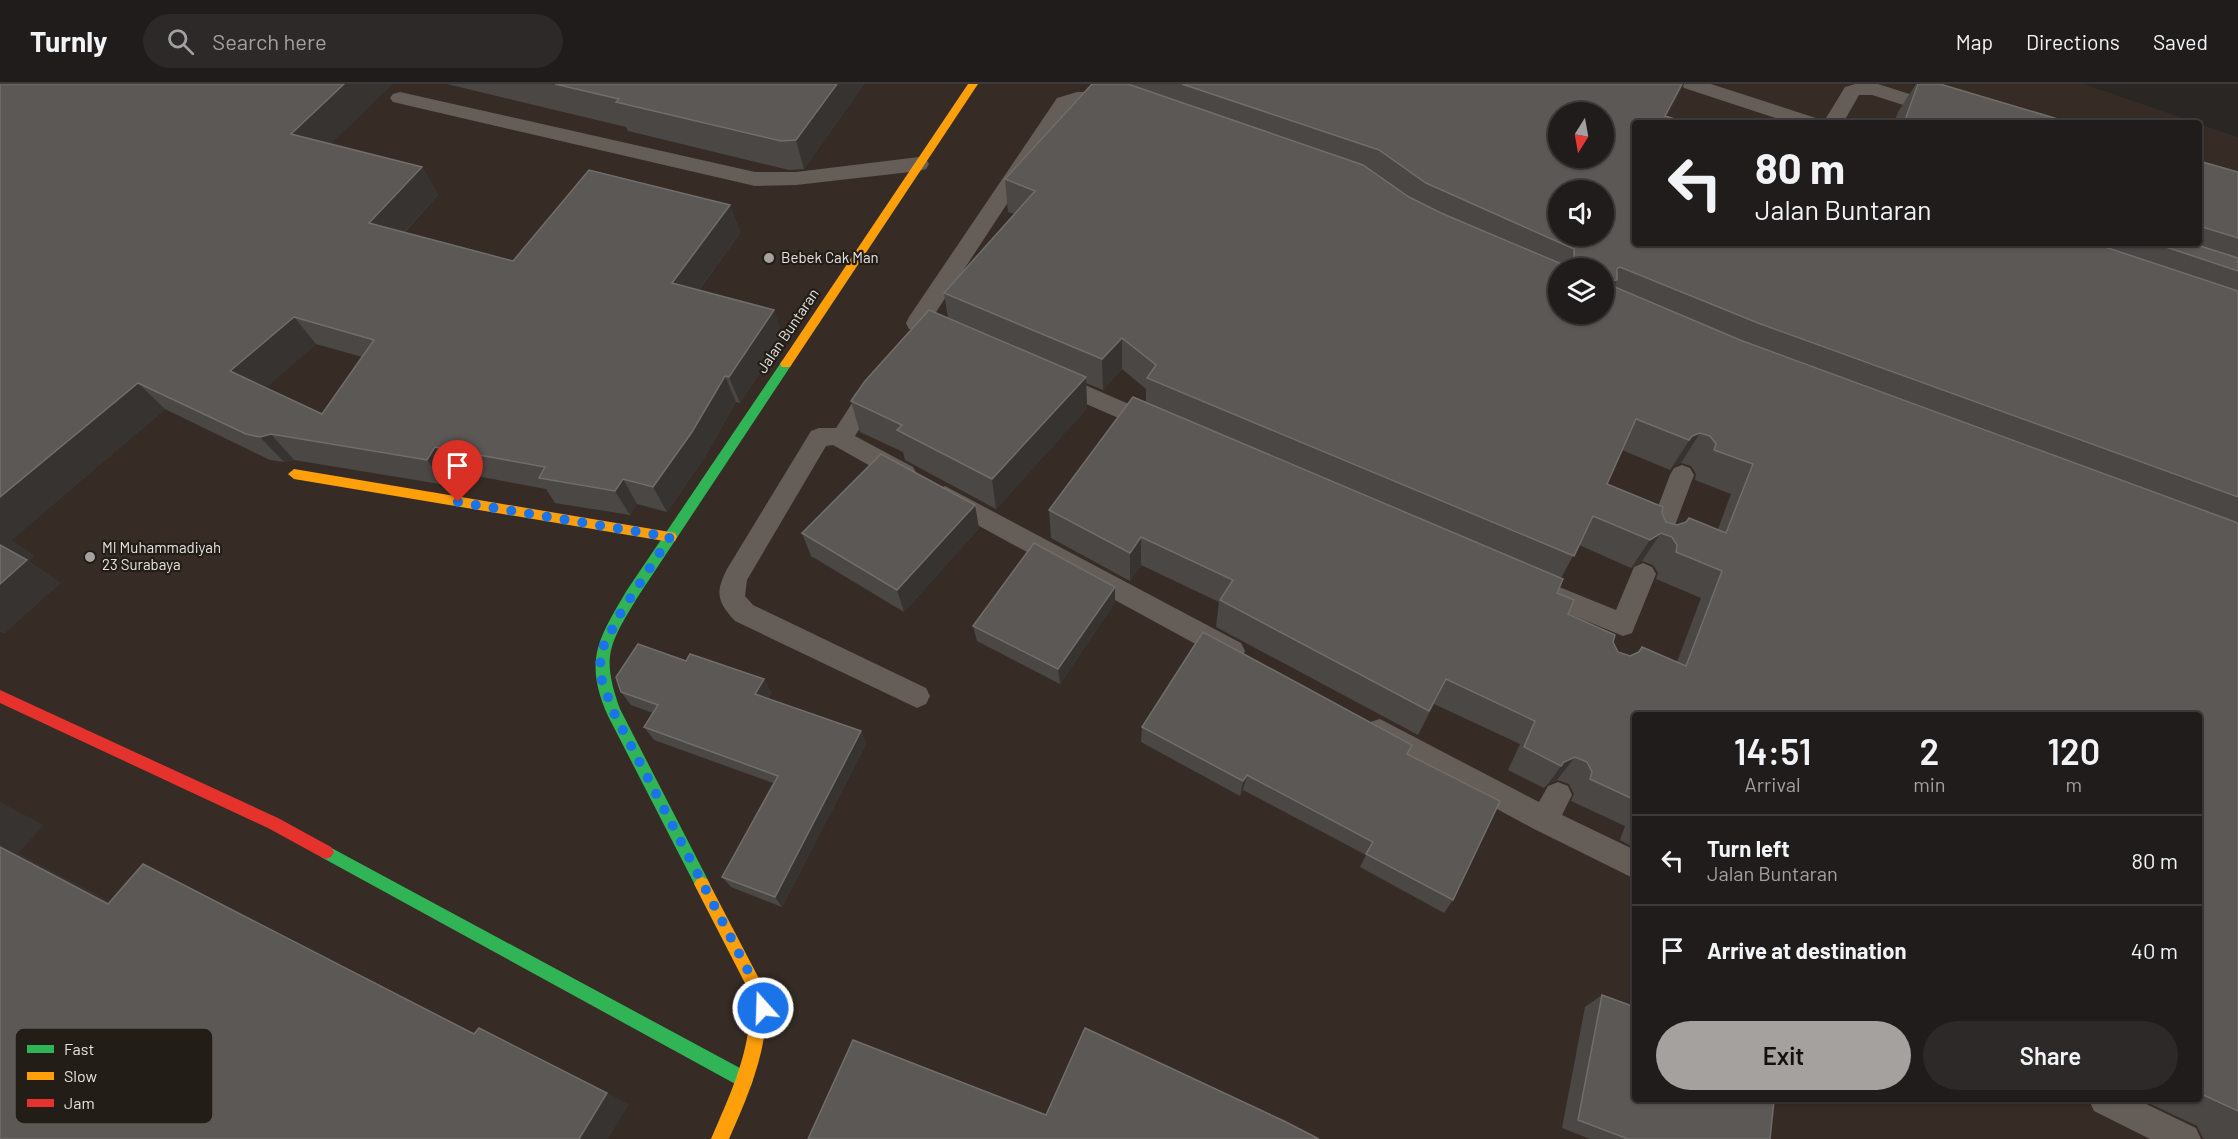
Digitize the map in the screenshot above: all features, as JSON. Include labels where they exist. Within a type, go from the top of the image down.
[{"type":"street","name":"Jalan Buntaran","points":[[745,1080],[759,1037],[763,1008],[759,992],[613,711],[601,678],[600,653],[608,634],[670,537],[974,84]]},
{"type":"street","points":[[294,474],[670,537]]},
{"type":"street","points":[[0,696],[273,823],[745,1080],[720,1139]]},
{"type":"lane","points":[[1691,84],[1803,120]]},
{"type":"lane","points":[[1835,120],[1852,91],[1862,88],[1874,88],[1972,120]]},
{"type":"lane","points":[[919,330],[1064,102],[1088,96],[1136,111]]},
{"type":"lane","points":[[400,98],[755,179],[808,179],[843,171],[919,164]]},
{"type":"lane","points":[[841,439],[888,365]]},
{"type":"lane","points":[[1032,371],[1174,432]]},
{"type":"lane","points":[[917,696],[744,613],[732,600],[732,586],[736,576],[819,437],[832,436],[841,439],[1250,661]]},
{"type":"lane","points":[[1657,541],[1682,475]]},
{"type":"lane","points":[[1523,583],[1620,635],[1643,574]]},
{"type":"lane","points":[[1355,717],[1544,820],[1632,864]]},
{"type":"lane","points":[[1544,820],[1558,795]]},
{"type":"lane","points":[[2110,1102],[2185,1139]]},
{"type":"shaded area","points":[[0,84],[2084,84],[2188,120],[1632,120],[1632,246],[2202,246],[2202,125],[2238,137],[2238,1139],[0,1139]]},
{"type":"building","points":[[0,84],[344,84],[291,134],[422,167],[369,223],[513,261],[589,170],[730,205],[672,283],[774,310],[729,377],[725,376],[692,432],[653,487],[623,479],[615,491],[539,478],[545,467],[435,447],[427,460],[271,434],[260,437],[246,434],[138,383],[0,497]],"holes":[[[294,317],[374,340],[322,414],[230,371]]]},
{"type":"building","points":[[555,84],[837,84],[796,140],[781,141],[616,102],[619,99]]},
{"type":"building","points":[[1092,84],[1128,84],[1363,165],[1409,197],[1548,258],[1548,324],[1614,324],[1614,287],[1740,340],[2238,523],[2238,1111],[2202,1094],[2202,712],[1632,712],[1632,799],[1590,779],[1592,772],[1587,762],[1575,757],[1561,766],[1524,747],[1535,721],[1446,679],[1429,711],[1220,600],[1233,580],[1141,537],[1130,553],[1049,510],[1133,397],[1563,579],[1557,593],[1574,600],[1568,614],[1615,635],[1613,642],[1618,652],[1630,656],[1639,652],[1642,647],[1686,666],[1722,571],[1676,552],[1677,545],[1672,537],[1661,533],[1650,540],[1593,516],[1574,556],[1147,378],[1156,365],[1122,338],[1102,359],[944,293],[1035,191],[1005,179]],"holes":[[[1636,419],[1689,440],[1700,433],[1710,436],[1716,444],[1714,450],[1753,464],[1726,533],[1689,518],[1686,522],[1677,525],[1666,522],[1662,513],[1663,507],[1607,484]]]},
{"type":"building","points":[[1182,84],[1682,84],[1665,116],[1678,120],[1632,120],[1632,246],[2102,246],[2238,291],[2238,497],[1758,323],[1620,267],[1617,269],[1617,280],[1614,281],[1614,258],[1574,258],[1574,249],[1567,246],[1614,246],[1614,180],[1548,180],[1548,237],[1426,183],[1379,150]]},
{"type":"building","points":[[1918,84],[1940,84],[2061,120],[1905,120]]},
{"type":"building","points":[[2202,162],[2238,172],[2238,238],[2202,227]]},
{"type":"building","points":[[2163,246],[2200,246],[2238,258],[2238,271]]},
{"type":"building","points":[[929,310],[1086,377],[992,479],[897,430],[902,425],[851,401],[865,381]]},
{"type":"building","points":[[881,454],[975,505],[897,590],[802,533]]},
{"type":"building","points":[[1034,543],[1115,587],[1058,669],[973,626]]},
{"type":"building","points":[[0,545],[27,560],[0,584]]},
{"type":"building","points":[[1203,632],[1412,745],[1407,754],[1500,801],[1453,900],[1366,854],[1373,842],[1247,775],[1243,781],[1142,727]]},
{"type":"building","points":[[638,644],[686,661],[690,654],[764,679],[755,694],[861,731],[775,897],[722,877],[778,776],[644,727],[658,705],[621,692],[616,677]]},
{"type":"building","points":[[0,847],[108,904],[143,864],[474,1034],[479,1028],[607,1093],[579,1139],[0,1139]]},
{"type":"building","points":[[1602,995],[1632,1006],[1632,1102],[1774,1102],[1770,1139],[1628,1139],[1578,1120]]},
{"type":"building","points":[[1085,1028],[1319,1139],[808,1139],[853,1040],[1046,1115]]},
{"type":"traffic: fast","points":[[702,884],[613,711],[606,691],[601,661],[613,626],[632,594],[786,364]]},
{"type":"traffic: fast","points":[[326,852],[745,1080]]},
{"type":"traffic: slow","points":[[786,364],[973,84]]},
{"type":"traffic: slow","points":[[294,474],[670,537]]},
{"type":"traffic: slow","points":[[702,884],[758,992],[759,1012],[755,1050],[743,1086],[720,1139]]},
{"type":"traffic: jam","points":[[0,696],[273,823],[326,852]]},
{"type":"place","name":"Bebek Cak Man","points":[[769,258]]},
{"type":"place","name":"MI Muhammadiyah 23 Surabaya","points":[[90,557]]},
{"type":"route","points":[[458,502],[670,537],[608,634],[600,653],[601,678],[613,711],[759,992],[763,1008]]}]
